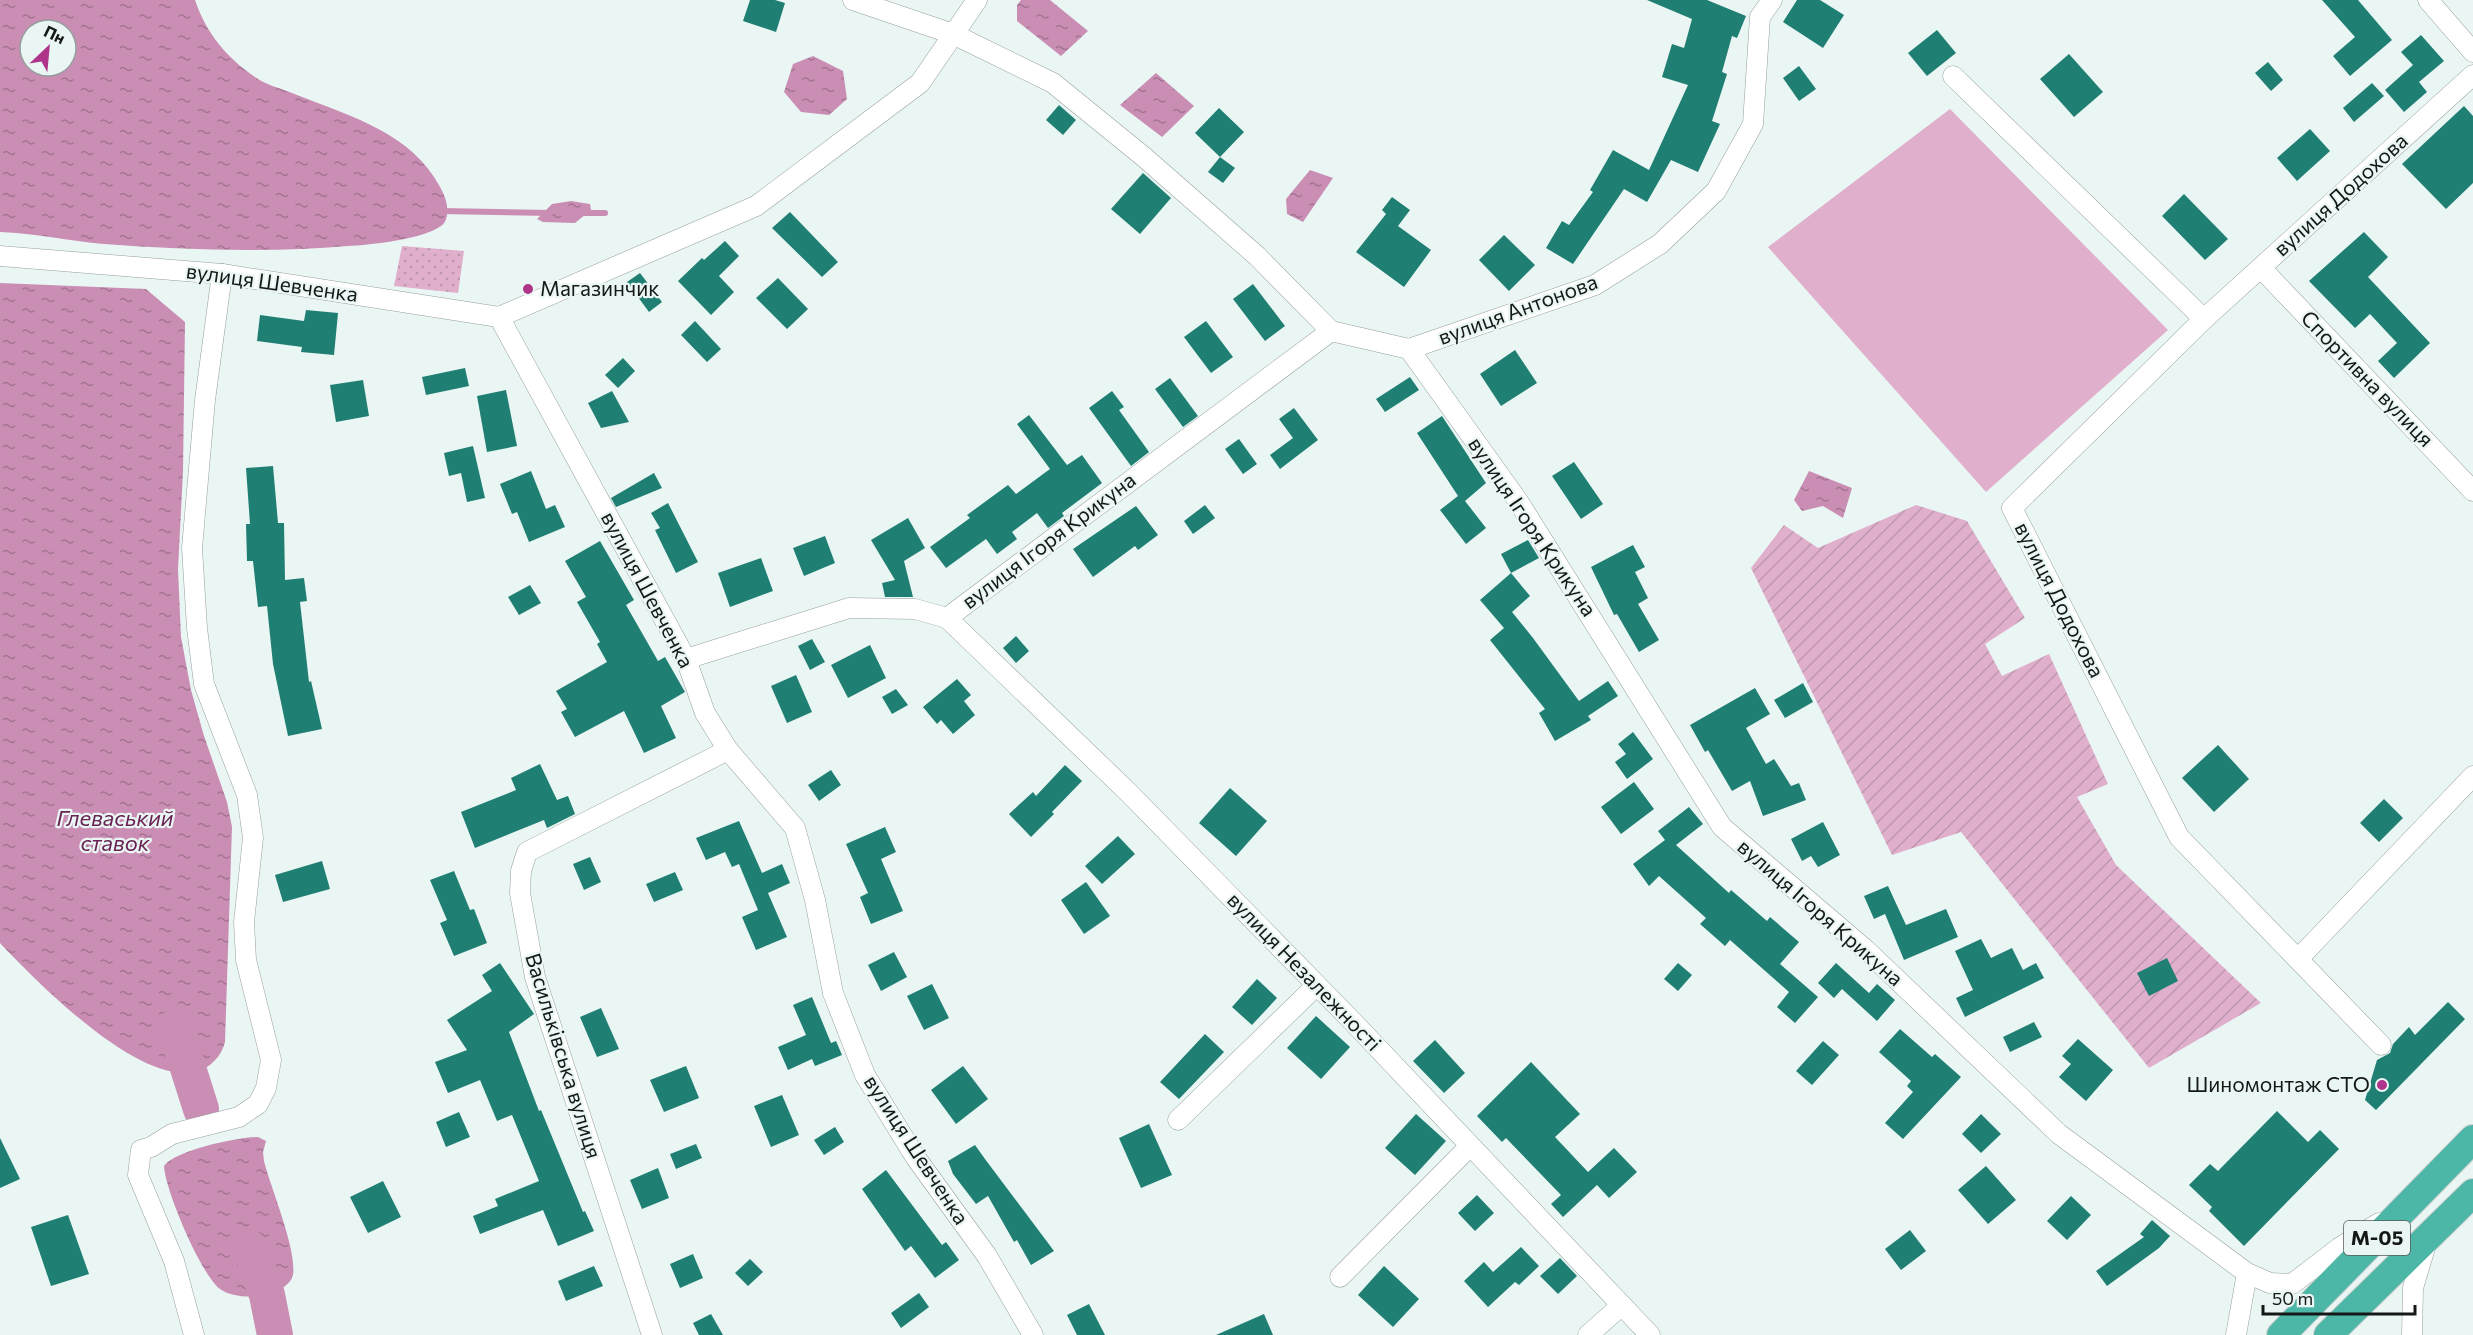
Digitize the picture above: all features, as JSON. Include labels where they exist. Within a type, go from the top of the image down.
[{"type":"highway","name":"М-05","points":[[2281,1335],[2473,1139]]},
{"type":"highway","name":"М-05","points":[[2328,1335],[2473,1193]]},
{"type":"street","points":[[853,0],[953,34],[1053,83],[1144,157],[1257,256],[1331,331],[1409,349]]},
{"type":"street","points":[[499,317],[756,206],[921,83],[977,0]]},
{"type":"street","name":"вулиця Антонова","points":[[1409,349],[1595,285],[1660,244],[1716,191],[1753,124],[1760,17],[1772,0]]},
{"type":"street","points":[[2428,0],[2473,52]]},
{"type":"street","name":"вулиця Додохова","points":[[2381,1045],[2180,837],[2012,508],[2204,319],[2473,75]]},
{"type":"street","points":[[1953,76],[2204,319]]},
{"type":"street","name":"вулиця Шевченка","points":[[0,256],[222,274],[499,317],[686,659],[705,713],[728,750],[795,828],[815,900],[833,993],[865,1075],[916,1158],[987,1256],[1033,1335]]},
{"type":"street","name":"Спортивна вулиця","points":[[2261,268],[2473,491]]},
{"type":"street","points":[[194,1335],[174,1261],[138,1175],[141,1150],[151,1147],[172,1134],[239,1117],[258,1104],[266,1088],[271,1060],[246,960],[244,922],[253,838],[247,795],[204,684],[196,616],[192,548],[197,482],[222,274]]},
{"type":"street","name":"вулиця Ігоря Крикуна","points":[[686,659],[849,608],[915,609],[947,618],[1331,331]]},
{"type":"street","name":"вулиця Ігоря Крикуна","points":[[1409,349],[1518,501],[1722,827],[1866,950],[2059,1134],[2247,1273],[2270,1283],[2292,1284],[2339,1248],[2410,1204]]},
{"type":"street","name":"вулиця Незалежності","points":[[947,618],[1129,793],[1317,985],[1650,1335]]},
{"type":"street","name":"Васильківська вулиця","points":[[652,1335],[535,977],[520,893],[521,871],[527,852],[728,750]]},
{"type":"street","points":[[2298,959],[2473,776]]},
{"type":"street","points":[[1178,1120],[1317,985]]},
{"type":"street","points":[[1340,1277],[1470,1146]]},
{"type":"street","points":[[2412,1335],[2413,1288],[2429,1236]]},
{"type":"street","points":[[2236,1335],[2247,1273]]},
{"type":"street","points":[[1588,1335],[1622,1305]]},
{"type":"shaded area","points":[[1950,109],[2168,330],[1986,492],[1768,247]]},
{"type":"shaded area","points":[[402,246],[464,251],[458,293],[394,286]]},
{"type":"shaded area","points":[[1916,505],[1967,521],[2025,618],[1985,644],[2002,676],[2049,654],[2108,784],[2077,797],[2116,865],[2261,1003],[2149,1068],[1961,832],[1892,855],[1751,568],[1784,525],[1818,548]]},
{"type":"water","points":[[0,0],[195,0],[211,34],[235,62],[264,82],[351,116],[389,135],[421,161],[434,177],[445,198],[447,209],[447,217],[443,224],[433,231],[410,238],[383,243],[318,248],[226,250],[165,248],[104,244],[0,232]]},
{"type":"water","points":[[1021,0],[1050,0],[1088,31],[1061,56],[1017,21],[1017,5]]},
{"type":"water","points":[[813,56],[843,71],[847,99],[829,115],[801,112],[784,92],[793,64]]},
{"type":"water","points":[[1156,73],[1194,106],[1162,137],[1120,105]]},
{"type":"water","points":[[1310,170],[1333,178],[1303,222],[1287,214],[1286,199]]},
{"type":"water","points":[[571,201],[590,204],[591,210],[575,223],[543,222],[537,219],[552,204]]},
{"type":"water","name":"Глеваський ставок","points":[[0,283],[146,289],[185,322],[183,471],[178,570],[181,637],[191,690],[227,802],[232,827],[225,1042],[220,1053],[210,1065],[184,1073],[156,1067],[96,1032],[39,983],[0,943]]},
{"type":"water","points":[[1809,471],[1852,488],[1843,518],[1823,506],[1802,511],[1794,500]]},
{"type":"water","points":[[258,1137],[266,1141],[263,1152],[264,1161],[291,1250],[293,1275],[287,1285],[276,1291],[251,1297],[225,1292],[212,1281],[194,1250],[177,1212],[164,1166],[171,1160],[194,1150],[237,1139]]},
{"type":"building","points":[[750,0],[775,0],[785,3],[776,32],[743,21]]},
{"type":"building","points":[[1647,0],[1707,0],[1746,16],[1737,38],[1732,36],[1722,72],[1727,74],[1712,121],[1720,124],[1698,172],[1671,160],[1647,202],[1624,189],[1573,264],[1546,248],[1562,221],[1569,225],[1593,192],[1590,190],[1613,150],[1649,170],[1688,85],[1662,77],[1672,44],[1684,48],[1692,19]]},
{"type":"building","points":[[1797,0],[1820,0],[1844,15],[1823,48],[1783,22]]},
{"type":"building","points":[[2322,0],[2358,0],[2392,40],[2350,76],[2333,56],[2355,37]]},
{"type":"building","points":[[1937,30],[1956,53],[1927,76],[1908,53]]},
{"type":"building","points":[[2421,35],[2444,61],[2419,82],[2427,92],[2404,112],[2385,90],[2413,65],[2401,52]]},
{"type":"building","points":[[2069,54],[2103,92],[2074,117],[2040,79]]},
{"type":"building","points":[[2268,62],[2283,80],[2271,91],[2255,73]]},
{"type":"building","points":[[1799,66],[1816,89],[1799,101],[1783,78]]},
{"type":"building","points":[[2372,83],[2384,96],[2354,122],[2343,108]]},
{"type":"building","points":[[1059,105],[1076,120],[1063,135],[1046,120]]},
{"type":"building","points":[[2464,106],[2473,116],[2473,183],[2446,209],[2402,164]]},
{"type":"building","points":[[1219,108],[1244,132],[1220,157],[1195,133]]},
{"type":"building","points":[[2310,129],[2330,151],[2297,181],[2277,158]]},
{"type":"building","points":[[1220,157],[1235,168],[1223,183],[1208,172]]},
{"type":"building","points":[[1143,173],[1171,198],[1140,234],[1111,209]]},
{"type":"building","points":[[2184,194],[2228,239],[2205,260],[2162,216]]},
{"type":"building","points":[[1392,197],[1410,210],[1398,226],[1431,250],[1404,287],[1356,252],[1386,214],[1382,210]]},
{"type":"building","points":[[790,212],[838,262],[822,277],[772,228]]},
{"type":"building","points":[[2364,232],[2388,257],[2368,277],[2430,343],[2394,378],[2378,361],[2397,343],[2370,314],[2355,328],[2309,281]]},
{"type":"building","points":[[1504,235],[1535,265],[1509,291],[1479,260]]},
{"type":"building","points":[[725,241],[739,256],[719,276],[734,292],[711,315],[678,281],[702,258],[704,260]]},
{"type":"building","points":[[640,273],[662,302],[649,312],[627,282]]},
{"type":"building","points":[[778,278],[808,309],[787,329],[756,298]]},
{"type":"building","points":[[1253,284],[1285,326],[1265,341],[1233,299]]},
{"type":"building","points":[[306,310],[338,313],[334,355],[301,352],[302,347],[257,341],[260,315],[304,321]]},
{"type":"building","points":[[695,321],[721,349],[707,362],[681,335]]},
{"type":"building","points":[[1206,321],[1233,357],[1211,373],[1184,337]]},
{"type":"building","points":[[1515,350],[1537,383],[1501,406],[1480,374]]},
{"type":"building","points":[[623,358],[635,371],[618,388],[605,375]]},
{"type":"building","points":[[465,368],[469,386],[426,395],[422,377]]},
{"type":"building","points":[[1410,377],[1419,390],[1385,412],[1376,399]]},
{"type":"building","points":[[1170,378],[1198,416],[1183,427],[1155,389]]},
{"type":"building","points":[[363,380],[369,416],[336,422],[330,385]]},
{"type":"building","points":[[506,390],[517,446],[487,452],[477,396]]},
{"type":"building","points":[[612,391],[629,422],[601,428],[588,403]]},
{"type":"building","points":[[1112,391],[1124,407],[1119,410],[1149,452],[1131,466],[1089,408]]},
{"type":"building","points":[[1294,408],[1318,440],[1280,469],[1270,455],[1293,438],[1279,419]]},
{"type":"building","points":[[1029,415],[1067,465],[1082,455],[1102,483],[1062,513],[1064,516],[1048,528],[1037,513],[1012,532],[1017,539],[997,554],[986,539],[946,568],[930,547],[970,518],[967,515],[1008,485],[1016,494],[1050,469],[1017,424]]},
{"type":"building","points":[[1442,416],[1486,483],[1465,501],[1486,528],[1466,544],[1440,510],[1458,496],[1417,433]]},
{"type":"building","points":[[1239,439],[1257,464],[1243,474],[1225,449]]},
{"type":"building","points":[[473,446],[485,498],[467,502],[461,473],[449,476],[444,453]]},
{"type":"building","points":[[1574,462],[1603,504],[1581,519],[1552,476]]},
{"type":"building","points":[[273,466],[278,523],[284,523],[285,580],[304,578],[307,601],[300,602],[309,682],[311,681],[322,729],[288,736],[273,664],[267,606],[258,607],[253,561],[247,561],[246,524],[250,524],[246,468]]},
{"type":"building","points":[[531,471],[546,509],[555,505],[565,527],[529,542],[517,512],[512,514],[500,484]]},
{"type":"building","points":[[654,473],[662,488],[616,507],[611,498]]},
{"type":"building","points":[[668,503],[698,562],[676,573],[655,530],[660,528],[651,513]]},
{"type":"building","points":[[1205,505],[1215,518],[1193,534],[1184,521]]},
{"type":"building","points":[[1136,506],[1158,535],[1138,550],[1135,546],[1093,577],[1073,549]]},
{"type":"building","points":[[908,518],[925,548],[904,561],[913,597],[885,597],[882,583],[895,580],[871,540]]},
{"type":"building","points":[[825,536],[835,563],[804,576],[793,548]]},
{"type":"building","points":[[1528,540],[1539,558],[1511,573],[1501,554]]},
{"type":"building","points":[[600,541],[634,600],[626,605],[658,661],[665,657],[685,692],[661,706],[676,738],[644,753],[624,711],[575,737],[561,712],[567,709],[556,691],[607,662],[597,644],[600,642],[577,602],[586,597],[565,561]]},
{"type":"building","points":[[1633,545],[1645,567],[1635,572],[1648,598],[1638,604],[1659,640],[1639,652],[1617,614],[1614,615],[1591,567]]},
{"type":"building","points":[[761,558],[773,591],[730,607],[718,573]]},
{"type":"building","points":[[1511,573],[1530,596],[1512,612],[1579,701],[1608,681],[1618,696],[1588,716],[1591,720],[1555,741],[1539,713],[1545,709],[1490,640],[1504,628],[1480,600]]},
{"type":"building","points":[[530,585],[541,603],[519,615],[508,597]]},
{"type":"building","points":[[1016,636],[1029,651],[1016,663],[1003,648]]},
{"type":"building","points":[[812,639],[825,662],[810,670],[798,646]]},
{"type":"building","points":[[870,645],[886,678],[848,698],[831,665]]},
{"type":"building","points":[[796,675],[812,712],[787,723],[771,686]]},
{"type":"building","points":[[957,679],[971,695],[964,701],[975,715],[953,734],[941,720],[937,724],[923,707]]},
{"type":"building","points":[[1803,683],[1813,702],[1785,718],[1774,700]]},
{"type":"building","points":[[1755,688],[1770,714],[1746,728],[1766,764],[1774,759],[1791,786],[1799,783],[1806,800],[1763,816],[1750,781],[1732,791],[1708,750],[1705,752],[1690,725]]},
{"type":"building","points":[[896,689],[908,705],[892,714],[882,697]]},
{"type":"building","points":[[1633,732],[1653,759],[1627,779],[1615,762],[1626,754],[1618,744]]},
{"type":"building","points":[[2218,745],[2249,779],[2214,812],[2182,778]]},
{"type":"building","points":[[540,764],[557,800],[568,796],[575,814],[547,828],[544,820],[475,848],[461,812],[516,790],[511,778]]},
{"type":"building","points":[[1065,765],[1082,781],[1031,837],[1009,814],[1033,792],[1036,796]]},
{"type":"building","points":[[831,770],[841,785],[819,801],[808,785]]},
{"type":"building","points":[[1634,782],[1654,809],[1621,834],[1601,807]]},
{"type":"building","points":[[1230,788],[1267,821],[1236,856],[1199,823]]},
{"type":"building","points":[[2384,799],[2403,818],[2379,842],[2360,823]]},
{"type":"building","points":[[1689,807],[1703,824],[1676,845],[1729,893],[1731,890],[1767,921],[1770,917],[1799,942],[1780,964],[1818,997],[1795,1023],[1777,1007],[1789,992],[1730,940],[1725,946],[1700,924],[1706,918],[1659,876],[1649,886],[1633,864],[1665,840],[1658,831]]},
{"type":"building","points":[[739,821],[762,873],[782,864],[790,883],[768,893],[787,937],[756,950],[742,917],[758,910],[739,864],[732,867],[725,852],[706,860],[696,838]]},
{"type":"building","points":[[1823,822],[1840,855],[1818,867],[1811,856],[1802,861],[1791,839]]},
{"type":"building","points":[[885,827],[896,852],[881,859],[903,911],[871,924],[860,897],[868,893],[846,844]]},
{"type":"building","points":[[1118,836],[1135,854],[1102,884],[1085,866]]},
{"type":"building","points":[[590,857],[601,882],[584,890],[573,864]]},
{"type":"building","points":[[322,861],[330,889],[283,902],[275,875]]},
{"type":"building","points":[[454,871],[470,910],[474,909],[487,943],[454,956],[440,923],[447,920],[430,880]]},
{"type":"building","points":[[675,872],[683,890],[654,902],[646,884]]},
{"type":"building","points":[[1086,882],[1110,916],[1084,934],[1061,900]]},
{"type":"building","points":[[1888,886],[1906,925],[1946,909],[1958,937],[1904,960],[1885,914],[1874,919],[1864,896]]},
{"type":"building","points":[[1981,939],[1991,958],[2012,948],[2023,970],[2036,963],[2044,978],[1965,1017],[1956,998],[1973,990],[1955,951]]},
{"type":"building","points":[[894,952],[907,977],[881,991],[868,965]]},
{"type":"building","points":[[2167,958],[2178,981],[2149,996],[2137,973]]},
{"type":"building","points":[[500,963],[534,1014],[509,1032],[539,1111],[541,1110],[583,1212],[585,1211],[594,1231],[558,1246],[543,1210],[480,1234],[473,1216],[498,1206],[495,1199],[539,1181],[512,1115],[497,1121],[480,1080],[448,1093],[435,1062],[467,1050],[447,1020],[492,991],[482,975]]},
{"type":"building","points":[[1678,963],[1692,975],[1678,991],[1664,979]]},
{"type":"building","points":[[1836,963],[1869,993],[1877,984],[1895,1000],[1877,1021],[1842,989],[1834,998],[1818,983]]},
{"type":"building","points":[[1257,979],[1277,998],[1252,1025],[1232,1007]]},
{"type":"building","points":[[932,984],[949,1018],[924,1030],[907,996]]},
{"type":"building","points":[[812,997],[831,1043],[836,1041],[842,1055],[815,1066],[812,1059],[788,1070],[778,1047],[806,1035],[793,1005]]},
{"type":"building","points":[[2448,1002],[2465,1019],[2376,1110],[2365,1100],[2377,1060],[2390,1053],[2393,1044],[2409,1027],[2415,1035]]},
{"type":"building","points":[[601,1008],[619,1049],[597,1057],[580,1017]]},
{"type":"building","points":[[1316,1016],[1350,1047],[1321,1079],[1287,1048]]},
{"type":"building","points":[[2034,1022],[2042,1037],[2010,1052],[2003,1037]]},
{"type":"building","points":[[1900,1029],[1932,1057],[1935,1054],[1961,1077],[1903,1139],[1885,1123],[1913,1092],[1907,1086],[1911,1081],[1879,1052]]},
{"type":"building","points":[[1205,1034],[1224,1052],[1179,1099],[1160,1082]]},
{"type":"building","points":[[2078,1039],[2113,1070],[2086,1101],[2059,1077],[2071,1064],[2062,1056]]},
{"type":"building","points":[[1435,1040],[1465,1073],[1444,1093],[1413,1061]]},
{"type":"building","points":[[1823,1041],[1839,1055],[1812,1085],[1796,1071]]},
{"type":"building","points":[[1531,1062],[1580,1114],[1555,1137],[1588,1172],[1614,1148],[1637,1172],[1609,1198],[1597,1185],[1563,1217],[1551,1204],[1561,1195],[1506,1138],[1502,1142],[1477,1116]]},
{"type":"building","points":[[686,1066],[699,1098],[664,1112],[650,1080]]},
{"type":"building","points":[[963,1066],[988,1099],[956,1124],[931,1090]]},
{"type":"building","points":[[782,1095],[799,1135],[771,1147],[754,1106]]},
{"type":"building","points":[[2277,1111],[2308,1142],[2320,1130],[2339,1149],[2244,1246],[2209,1211],[2212,1207],[2189,1185],[2210,1164],[2218,1171]]},
{"type":"building","points":[[459,1112],[470,1137],[446,1147],[436,1122]]},
{"type":"building","points":[[1416,1114],[1446,1141],[1415,1175],[1385,1148]]},
{"type":"building","points":[[1981,1114],[2001,1134],[1981,1153],[1962,1134]]},
{"type":"building","points":[[1149,1124],[1172,1175],[1141,1188],[1119,1138]]},
{"type":"building","points":[[835,1127],[844,1142],[824,1155],[814,1140]]},
{"type":"building","points":[[0,1138],[20,1179],[0,1188]]},
{"type":"building","points":[[696,1144],[702,1158],[676,1169],[670,1154]]},
{"type":"building","points":[[975,1145],[1054,1251],[1031,1265],[1017,1240],[1014,1242],[988,1196],[976,1204],[953,1174],[948,1161]]},
{"type":"building","points":[[1986,1166],[2016,1200],[1988,1224],[1958,1190]]},
{"type":"building","points":[[658,1168],[669,1198],[642,1209],[630,1180]]},
{"type":"building","points":[[886,1170],[942,1245],[946,1242],[959,1260],[935,1278],[911,1246],[905,1251],[862,1189]]},
{"type":"building","points":[[383,1181],[401,1217],[368,1233],[350,1197]]},
{"type":"building","points":[[1477,1195],[1494,1213],[1475,1231],[1458,1213]]},
{"type":"building","points":[[2071,1196],[2091,1215],[2067,1240],[2047,1221]]},
{"type":"building","points":[[68,1215],[89,1274],[51,1286],[31,1227]]},
{"type":"building","points":[[2152,1220],[2170,1236],[2159,1248],[2107,1286],[2096,1271],[2144,1237],[2140,1234]]},
{"type":"building","points":[[1910,1230],[1926,1251],[1901,1270],[1885,1249]]},
{"type":"building","points":[[1521,1247],[1539,1266],[1519,1285],[1515,1282],[1488,1307],[1464,1281],[1484,1262],[1493,1272]]},
{"type":"building","points":[[693,1254],[703,1278],[680,1288],[670,1264]]},
{"type":"building","points":[[1560,1258],[1577,1276],[1558,1294],[1540,1276]]},
{"type":"building","points":[[750,1259],[763,1272],[748,1286],[735,1273]]},
{"type":"building","points":[[594,1266],[603,1286],[566,1301],[558,1281]]},
{"type":"building","points":[[1384,1266],[1419,1299],[1393,1327],[1358,1295]]},
{"type":"building","points":[[919,1293],[929,1307],[901,1328],[891,1313]]},
{"type":"building","points":[[1089,1304],[1105,1335],[1077,1335],[1067,1315]]},
{"type":"building","points":[[711,1314],[723,1335],[699,1335],[693,1323]]},
{"type":"building","points":[[1264,1314],[1273,1335],[1216,1335]]},
{"type":"waterway","points":[[440,211],[550,213]]},
{"type":"waterway","points":[[581,213],[605,213]]},
{"type":"waterway","points":[[175,1027],[201,1109]]},
{"type":"waterway","points":[[251,1249],[267,1295],[275,1335]]},
{"type":"place","name":"Магазинчик","points":[[528,289]]},
{"type":"place","name":"Шиномонтаж СТО","points":[[2382,1085]]}]
